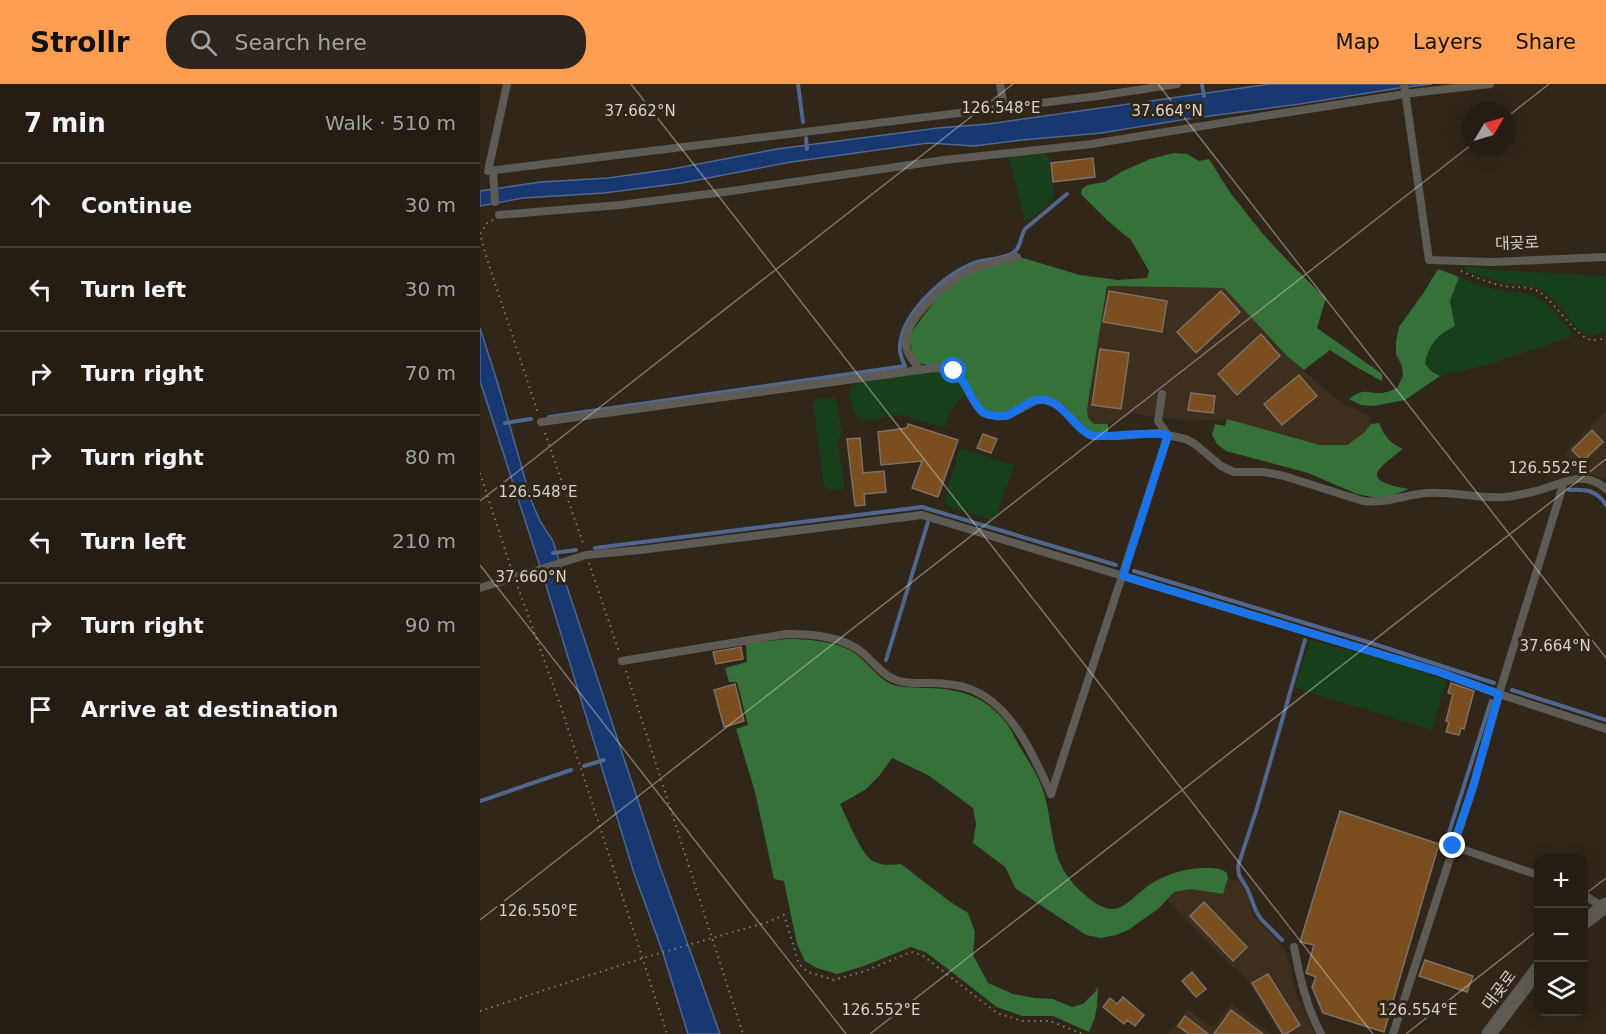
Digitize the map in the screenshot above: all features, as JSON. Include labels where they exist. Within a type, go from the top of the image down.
[{"type":"street","points":[[1588,919],[1604,906]]},
{"type":"street","name":"대곶로","points":[[1489,1034],[1534,976]]},
{"type":"lane","points":[[507,84],[488,171],[1004,108],[1178,84]]},
{"type":"lane","points":[[1000,84],[1004,108]]},
{"type":"lane","points":[[499,215],[620,205],[944,160],[1091,144],[1405,89],[1490,84]]},
{"type":"lane","points":[[1405,89],[1434,260]]},
{"type":"lane","points":[[493,171],[495,202]]},
{"type":"lane","points":[[920,370],[909,356],[905,338],[913,322],[926,305],[966,272],[989,263],[1017,257]]},
{"type":"lane","name":"대곶로","points":[[1434,260],[1493,262],[1606,257]]},
{"type":"lane","points":[[541,422],[934,368],[954,371],[964,382],[978,407],[988,415],[1006,416],[1037,400],[1046,400],[1062,409],[1081,429],[1092,436],[1158,433],[1186,439],[1221,466],[1234,472],[1264,472],[1284,476],[1362,501],[1373,502],[1429,493],[1503,497],[1534,492],[1577,479],[1591,480],[1606,489]]},
{"type":"lane","points":[[1162,394],[1158,421],[1168,435]]},
{"type":"lane","points":[[622,661],[786,634],[812,635],[838,640],[861,652],[893,680],[945,683],[978,692],[991,701],[1004,713],[1029,749],[1051,794],[1168,435]]},
{"type":"lane","points":[[1394,1034],[1473,787],[1564,482]]},
{"type":"lane","points":[[480,588],[586,555],[922,515],[1439,672],[1606,729]]},
{"type":"lane","points":[[1453,846],[1534,873]]},
{"type":"lane","points":[[1588,897],[1604,906]]},
{"type":"lane","points":[[1294,947],[1307,1004],[1321,1034]]},
{"type":"path","points":[[499,215],[488,223],[480,234],[487,258],[580,532],[743,1034]]},
{"type":"path","points":[[1434,260],[1503,286],[1532,288],[1539,291],[1579,333],[1590,340],[1606,338]]},
{"type":"path","points":[[480,473],[514,577],[562,710],[668,1034]]},
{"type":"path","points":[[480,1011],[649,956],[768,922],[784,915],[800,964],[808,972],[834,980],[865,971],[911,952],[921,955],[997,1014],[1022,1021],[1050,1021],[1083,1034]]},
{"type":"shaded area","points":[[1107,286],[1224,288],[1287,356],[1341,403],[1368,415],[1371,424],[1365,432],[1347,445],[1320,445],[1227,419],[1191,421],[1133,414],[1108,424],[1094,424],[1088,418],[1087,410]]},
{"type":"shaded area","points":[[1606,411],[1606,479],[1577,471],[1567,474],[1565,455]]},
{"type":"shaded area","points":[[1228,878],[1240,882],[1246,892],[1254,917],[1288,955],[1296,993],[1315,1034],[1280,1034],[1247,979],[1219,954],[1167,900],[1173,892],[1191,889],[1223,893]]},
{"type":"shaded area","points":[[1231,1004],[1271,1034],[1168,1034],[1188,1009],[1210,1026],[1216,1024]]},
{"type":"green space","points":[[1045,153],[1048,156],[1054,193],[1050,203],[1028,219],[1024,217],[1009,158]]},
{"type":"green space","points":[[1174,153],[1187,154],[1199,161],[1209,159],[1260,230],[1326,298],[1317,328],[1382,374],[1382,381],[1330,350],[1304,370],[1287,356],[1224,288],[1107,286],[1087,410],[1088,418],[1094,424],[1108,424],[1108,434],[1092,433],[1064,405],[1044,396],[1005,415],[986,412],[946,366],[918,363],[909,340],[911,333],[942,292],[966,272],[990,263],[1023,258],[1080,275],[1118,280],[1147,278],[1149,271],[1131,240],[1081,194],[1082,189],[1087,185],[1105,182],[1150,159]]},
{"type":"green space","points":[[1466,266],[1496,270],[1606,276],[1606,332],[1593,335],[1579,330],[1541,289],[1504,283],[1467,272]]},
{"type":"green space","points":[[1438,269],[1459,277],[1450,301],[1455,326],[1435,341],[1425,364],[1440,376],[1405,400],[1373,406],[1361,405],[1349,399],[1362,392],[1383,393],[1397,388],[1403,376],[1402,366],[1396,354],[1399,327]]},
{"type":"green space","points":[[1459,277],[1492,289],[1527,293],[1538,297],[1572,332],[1571,337],[1483,366],[1440,376],[1425,364],[1435,341],[1455,326],[1450,301]]},
{"type":"green space","points":[[941,371],[952,372],[962,385],[965,395],[952,410],[945,428],[900,415],[862,422],[852,406],[849,397],[850,388],[859,382]]},
{"type":"green space","points":[[830,398],[837,402],[842,434],[838,440],[844,488],[840,490],[827,489],[824,486],[813,404],[816,399]]},
{"type":"green space","points":[[1227,419],[1320,445],[1347,445],[1365,432],[1371,424],[1379,423],[1388,439],[1403,449],[1384,464],[1377,475],[1384,483],[1409,489],[1391,496],[1377,498],[1357,494],[1308,473],[1226,451],[1217,444],[1212,435],[1215,424],[1225,426]]},
{"type":"green space","points":[[960,448],[1014,465],[996,518],[990,520],[948,506],[944,501]]},
{"type":"green space","points":[[787,639],[812,640],[838,645],[853,652],[881,678],[891,684],[957,691],[973,696],[992,708],[1008,726],[1038,778],[1044,793],[1053,841],[1060,863],[1074,884],[1097,904],[1115,909],[1129,902],[1154,882],[1189,869],[1212,868],[1227,873],[1228,878],[1223,894],[1191,889],[1174,892],[1158,909],[1128,930],[1101,938],[1086,935],[1016,889],[1005,867],[973,843],[976,824],[973,808],[928,775],[892,758],[865,790],[840,804],[864,852],[876,863],[901,864],[968,913],[975,932],[973,955],[988,983],[1013,994],[1053,999],[1072,1007],[1083,1004],[1098,986],[1095,1017],[1089,1032],[1053,1016],[1022,1016],[997,1007],[927,953],[911,947],[837,974],[817,968],[805,961],[797,944],[784,881],[774,879],[755,792],[736,729],[748,725],[737,682],[729,682],[725,668],[747,662],[746,644]]},
{"type":"green space","points":[[1310,640],[1404,665],[1446,681],[1432,730],[1295,687]]},
{"type":"water","points":[[1270,84],[1432,84],[1101,133],[974,146],[928,143],[791,162],[682,183],[604,193],[523,198],[480,206],[480,191],[541,182],[608,178],[672,169],[777,149],[938,128],[988,124]]},
{"type":"water","points":[[480,328],[531,500],[540,521],[553,541],[659,864],[720,1034],[688,1034],[663,953],[634,873],[546,585],[480,381]]},
{"type":"building","points":[[1093,158],[1095,177],[1053,182],[1051,163]]},
{"type":"building","points":[[1109,291],[1167,301],[1162,332],[1103,322]]},
{"type":"building","points":[[1221,291],[1240,312],[1196,353],[1177,332]]},
{"type":"building","points":[[1261,334],[1280,356],[1237,395],[1218,374]]},
{"type":"building","points":[[1100,349],[1129,353],[1121,409],[1092,405]]},
{"type":"building","points":[[1299,375],[1317,396],[1282,425],[1264,404]]},
{"type":"building","points":[[1191,393],[1215,396],[1213,413],[1188,410]]},
{"type":"building","points":[[908,424],[958,440],[938,497],[912,488],[922,461],[881,465],[878,432],[907,428]]},
{"type":"building","points":[[1592,430],[1603,442],[1583,461],[1572,450]]},
{"type":"building","points":[[983,434],[997,439],[991,453],[977,448]]},
{"type":"building","points":[[860,438],[863,473],[884,471],[886,492],[864,494],[865,505],[855,506],[847,439]]},
{"type":"building","points":[[741,647],[743,659],[716,664],[713,652]]},
{"type":"building","points":[[1451,683],[1474,691],[1464,729],[1461,728],[1459,735],[1446,732],[1449,722],[1446,721],[1453,694],[1448,693]]},
{"type":"building","points":[[735,684],[744,721],[724,727],[714,690]]},
{"type":"building","points":[[1340,811],[1439,844],[1384,1032],[1323,1013],[1312,987],[1316,977],[1306,973],[1314,945],[1300,942]]},
{"type":"building","points":[[1204,902],[1247,947],[1233,961],[1190,916]]},
{"type":"building","points":[[1425,960],[1473,976],[1467,992],[1419,976]]},
{"type":"building","points":[[1192,972],[1206,989],[1196,997],[1182,981]]},
{"type":"building","points":[[1268,974],[1300,1025],[1286,1034],[1283,1034],[1252,983]]},
{"type":"building","points":[[1123,997],[1144,1015],[1135,1026],[1127,1020],[1124,1024],[1103,1007],[1110,998],[1117,1004]]},
{"type":"building","points":[[1231,1010],[1263,1034],[1214,1034]]},
{"type":"building","points":[[1185,1016],[1208,1034],[1189,1034],[1178,1026]]},
{"type":"waterway","points":[[798,84],[803,122]]},
{"type":"waterway","points":[[1202,85],[1204,96]]},
{"type":"waterway","points":[[806,138],[807,149]]},
{"type":"waterway","points":[[549,417],[905,366],[900,350],[903,331],[918,306],[928,295],[965,267],[1013,253],[1018,248],[1025,229],[1067,194]]},
{"type":"waterway","points":[[505,423],[531,419]]},
{"type":"waterway","points":[[1569,490],[1595,493],[1606,505]]},
{"type":"waterway","points":[[595,548],[922,507],[1116,565]]},
{"type":"waterway","points":[[886,660],[928,522]]},
{"type":"waterway","points":[[553,553],[576,550]]},
{"type":"waterway","points":[[1134,571],[1494,683]]},
{"type":"waterway","points":[[1282,940],[1256,911],[1239,875],[1238,866],[1305,640]]},
{"type":"waterway","points":[[1512,690],[1606,720]]},
{"type":"waterway","points":[[1446,842],[1491,701]]},
{"type":"waterway","points":[[584,766],[604,760]]},
{"type":"waterway","points":[[480,801],[571,770]]},
{"type":"route","points":[[954,371],[964,382],[978,407],[988,415],[1006,416],[1030,402],[1046,400],[1062,409],[1081,429],[1092,436],[1158,433],[1168,435],[1123,576],[1439,672],[1499,694],[1473,787],[1453,846]]}]
